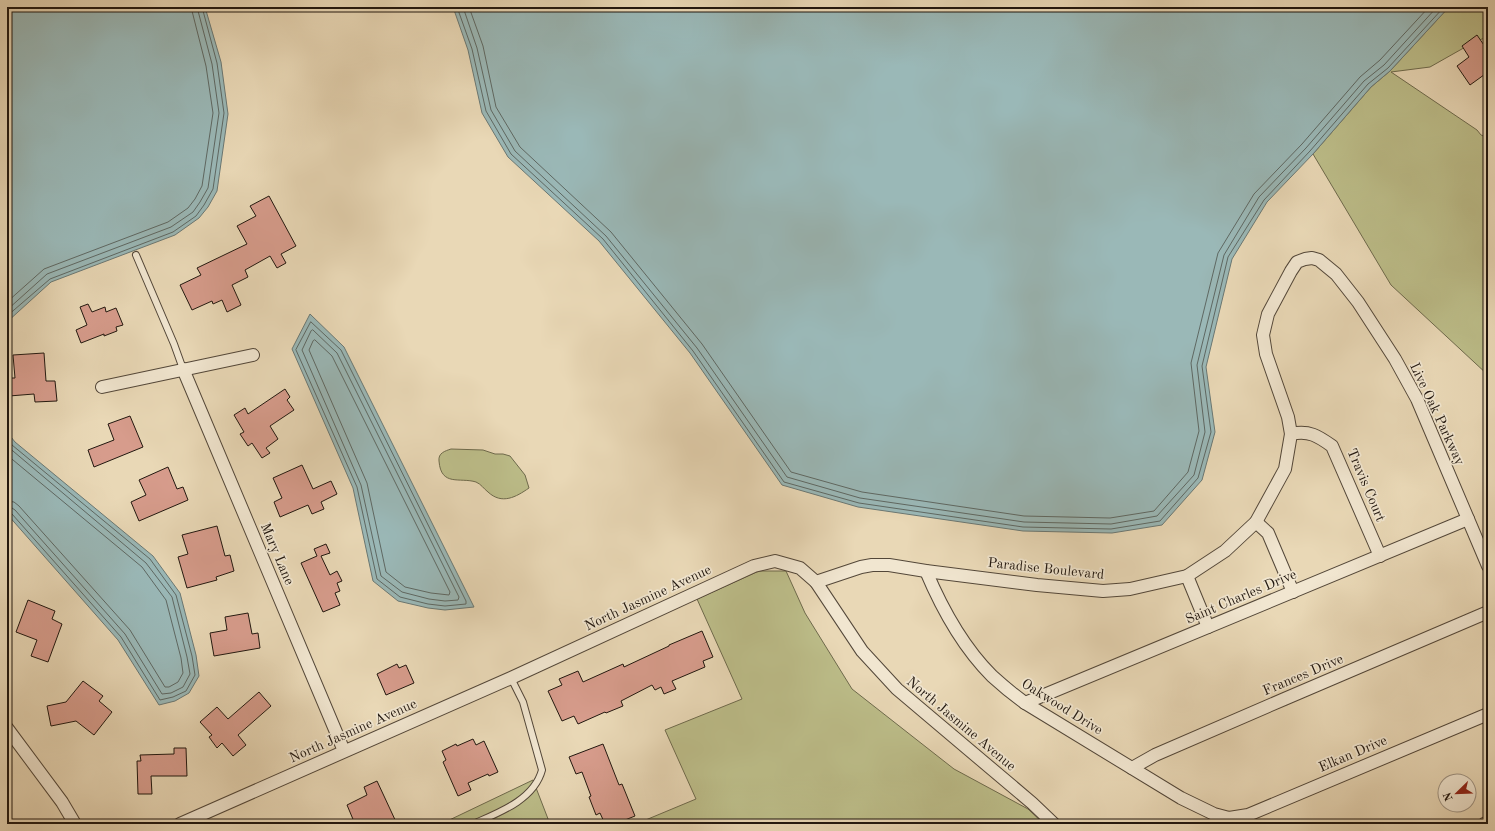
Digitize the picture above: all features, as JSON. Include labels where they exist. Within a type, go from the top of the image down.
[{"type":"street","name":"Live Oak Parkway","points":[[1305,259],[1312,258],[1319,260],[1336,274],[1358,302],[1395,359],[1417,399],[1488,566]]},
{"type":"street","name":"Paradise Boulevard","points":[[816,582],[851,569],[872,565],[890,564],[926,571],[1037,585],[1103,591],[1130,589],[1187,576],[1225,551],[1256,522],[1285,469],[1291,434],[1286,411],[1266,354],[1264,335],[1268,314],[1291,271],[1298,262],[1305,259]]},
{"type":"street","points":[[102,387],[254,355]]},
{"type":"street","name":"Mary Lane","points":[[183,369],[344,751]]},
{"type":"street","name":"Travis Court","points":[[1291,434],[1300,432],[1309,433],[1321,438],[1332,446],[1380,556]]},
{"type":"street","name":"Saint Charles Drive","points":[[1025,703],[1468,519]]},
{"type":"street","points":[[1256,522],[1268,533],[1293,592]]},
{"type":"street","name":"North Jasmine Avenue","points":[[180,824],[511,678],[754,566],[775,561],[800,568],[816,582],[862,651],[897,689],[1032,802],[1054,824]]},
{"type":"street","name":"Oakwood Drive","points":[[926,571],[941,606],[975,656],[992,676],[1025,703],[1180,798],[1214,814],[1229,818]]},
{"type":"street","points":[[1187,576],[1208,627]]},
{"type":"street","name":"Frances Drive","points":[[1132,768],[1155,755],[1488,612]]},
{"type":"street","name":"Elkan Drive","points":[[1229,818],[1248,815],[1488,714]]},
{"type":"street","points":[[7,728],[62,802],[75,824]]},
{"type":"street","points":[[1484,824],[1488,822]]},
{"type":"lane","points":[[136,255],[174,344],[183,369]]},
{"type":"lane","points":[[473,824],[501,812],[525,796],[539,780],[542,770],[523,702],[511,678]]},
{"type":"green space","points":[[1449,7],[1488,7],[1488,37],[1476,41],[1430,67],[1391,72],[1477,130],[1481,135],[1488,138],[1488,375],[1391,285],[1313,154],[1371,87],[1390,71]]},
{"type":"green space","points":[[451,449],[483,450],[495,454],[510,456],[525,475],[529,488],[514,497],[504,499],[493,496],[476,482],[447,478],[443,475],[439,458],[442,453]]},
{"type":"green space","points":[[759,571],[786,571],[805,613],[852,689],[954,769],[1028,809],[1044,824],[636,824],[696,799],[665,730],[742,699],[697,599]]},
{"type":"green space","points":[[533,780],[550,824],[441,824]]},
{"type":"water","points":[[7,7],[205,7],[221,62],[228,114],[217,191],[208,207],[199,218],[175,235],[51,282],[7,322]]},
{"type":"water","points":[[453,7],[1449,7],[1390,71],[1371,87],[1313,154],[1267,202],[1232,259],[1206,367],[1215,432],[1202,480],[1162,525],[1112,533],[1023,531],[858,507],[782,485],[690,353],[599,241],[508,157],[482,113],[468,50]]},
{"type":"water","points":[[310,314],[344,347],[474,607],[445,610],[428,608],[398,601],[373,581],[353,488],[292,349]]},
{"type":"water","points":[[7,432],[15,442],[153,556],[180,593],[196,655],[199,676],[189,693],[175,701],[159,705],[118,640],[7,514]]},
{"type":"building","points":[[1477,35],[1488,51],[1488,72],[1470,85],[1457,66],[1469,57],[1462,46]]},
{"type":"building","points":[[269,196],[296,246],[281,254],[286,263],[277,268],[270,256],[245,270],[248,277],[232,285],[241,305],[227,312],[222,300],[213,304],[212,301],[192,310],[180,285],[201,275],[197,268],[247,244],[237,226],[256,216],[250,206]]},
{"type":"building","points":[[88,304],[92,312],[105,307],[106,312],[116,308],[123,325],[116,327],[117,331],[104,336],[104,334],[81,343],[76,330],[87,325],[80,307]]},
{"type":"building","points":[[44,353],[46,381],[55,381],[57,401],[35,402],[34,394],[9,396],[8,378],[15,378],[13,355]]},
{"type":"building","points":[[285,389],[290,397],[287,400],[294,410],[270,426],[278,439],[266,448],[270,453],[262,458],[252,443],[248,446],[240,434],[244,432],[234,415],[245,408],[248,414]]},
{"type":"building","points":[[130,416],[143,447],[94,467],[88,450],[114,440],[108,424]]},
{"type":"building","points":[[302,465],[313,489],[331,481],[337,494],[321,502],[324,509],[312,514],[308,505],[280,517],[274,502],[282,498],[273,478]]},
{"type":"building","points":[[168,467],[177,489],[183,487],[188,500],[139,521],[131,502],[146,495],[139,480]]},
{"type":"building","points":[[217,526],[225,556],[230,555],[234,571],[216,577],[217,580],[187,588],[178,557],[188,554],[182,535]]},
{"type":"building","points":[[326,544],[330,553],[321,556],[330,575],[337,571],[342,581],[337,583],[340,591],[335,593],[340,605],[323,612],[301,563],[317,556],[314,549]]},
{"type":"building","points":[[28,600],[55,611],[52,619],[62,624],[48,662],[31,656],[37,640],[16,632]]},
{"type":"building","points":[[248,613],[252,634],[258,633],[260,648],[214,656],[210,633],[227,630],[225,617]]},
{"type":"building","points":[[702,631],[713,657],[703,661],[705,667],[672,681],[676,689],[664,694],[661,687],[655,690],[652,685],[621,701],[623,706],[606,713],[605,712],[578,724],[574,716],[562,721],[548,691],[562,685],[559,679],[578,671],[583,682],[623,664],[624,667]]},
{"type":"building","points":[[397,664],[399,668],[406,665],[414,683],[386,695],[377,674]]},
{"type":"building","points":[[83,681],[103,696],[99,701],[112,712],[94,735],[76,721],[51,726],[47,706],[66,702]]},
{"type":"building","points":[[259,692],[271,706],[238,735],[246,745],[233,756],[222,743],[217,748],[209,737],[212,735],[200,722],[217,707],[228,719]]},
{"type":"building","points":[[473,739],[476,745],[484,741],[498,772],[489,776],[488,774],[468,783],[471,790],[458,796],[443,762],[446,760],[442,751],[456,744],[457,746]]},
{"type":"building","points":[[603,744],[619,785],[622,784],[635,816],[615,824],[605,824],[600,813],[596,815],[582,772],[576,774],[569,757]]},
{"type":"building","points":[[174,748],[186,748],[187,776],[151,776],[152,794],[138,794],[137,761],[141,761],[140,755],[174,754]]},
{"type":"building","points":[[377,781],[397,824],[355,824],[347,805],[367,795],[364,787]]}]
